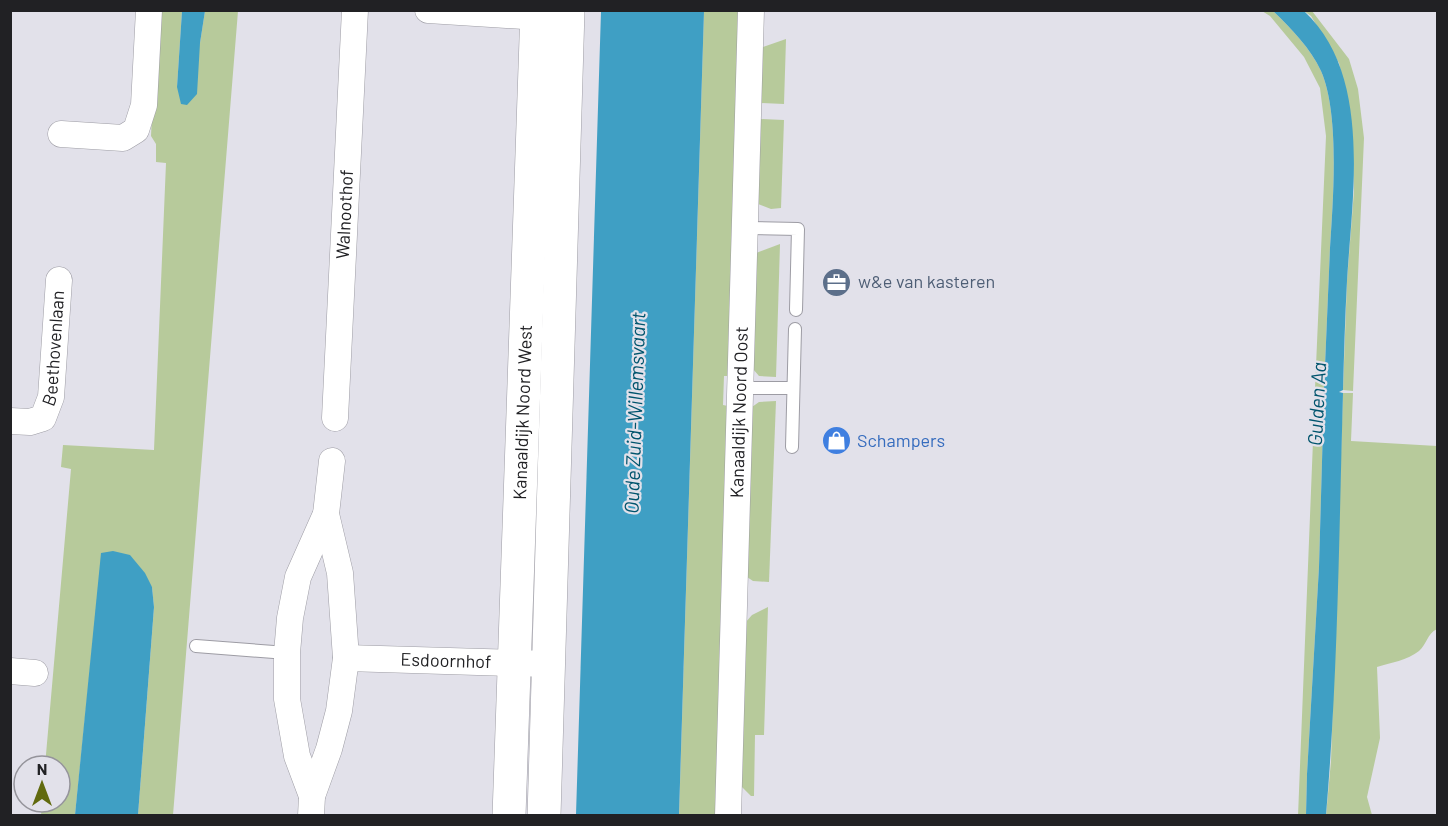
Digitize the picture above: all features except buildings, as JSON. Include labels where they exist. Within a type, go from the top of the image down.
[{"type":"main road","name":"Kanaaldijk Noord West","points":[[509,816],[514,664],[552,14]]},
{"type":"main road","name":"Kanaaldijk Noord West","points":[[544,816],[548,664],[552,14]]},
{"type":"street","points":[[61,134],[123,138],[136,130],[144,105],[149,10]]},
{"type":"street","name":"Walnoothof","points":[[334,418],[355,10]]},
{"type":"street","points":[[428,10],[552,14]]},
{"type":"street","name":"Kanaaldijk Noord Oost","points":[[728,816],[751,10]]},
{"type":"street","name":"Beethovenlaan","points":[[10,421],[30,422],[43,418],[51,397],[59,280]]},
{"type":"street","points":[[312,806],[297,756],[287,699],[287,653],[290,618],[298,577],[326,514],[332,461]]},
{"type":"street","points":[[312,806],[339,711],[346,658],[340,573],[326,514]]},
{"type":"street","name":"Esdoornhof","points":[[346,658],[548,664]]},
{"type":"lane","points":[[746,228],[798,229],[796,310]]},
{"type":"lane","points":[[792,447],[795,329]]},
{"type":"lane","points":[[741,388],[794,388]]},
{"type":"lane","points":[[195,646],[287,653]]},
{"type":"green space","points":[[157,11],[182,11],[177,87],[200,43],[205,11],[238,11],[173,815],[138,815],[154,607],[152,587],[102,553],[75,815],[41,816],[41,814],[72,814],[72,754],[46,754],[71,469],[61,467],[63,445],[154,450],[166,163],[156,162],[156,144],[151,136]]},
{"type":"green space","points":[[704,11],[740,11],[729,376],[724,376],[723,405],[728,406],[715,815],[679,816]]},
{"type":"green space","points":[[1262,11],[1273,11],[1312,55],[1321,71],[1331,110],[1334,158],[1324,390],[1315,389],[1326,136],[1320,88],[1304,57],[1270,16]]},
{"type":"green space","points":[[1304,11],[1312,11],[1349,59],[1358,89],[1364,138],[1353,391],[1343,390],[1347,281],[1354,191],[1352,129],[1339,63],[1311,16]]},
{"type":"green space","points":[[786,39],[784,104],[761,103],[763,47]]},
{"type":"green space","points":[[761,119],[784,120],[781,208],[771,209],[758,204]]},
{"type":"green space","points":[[780,244],[776,377],[759,376],[753,369],[756,253]]},
{"type":"green space","points":[[1315,391],[1324,391],[1319,567],[1306,815],[1298,816]]},
{"type":"green space","points":[[1343,393],[1353,393],[1351,441],[1437,446],[1437,629],[1415,654],[1377,667],[1380,738],[1367,797],[1372,815],[1326,816],[1331,761]]},
{"type":"green space","points":[[776,401],[769,582],[753,581],[747,577],[752,407],[759,402]]},
{"type":"green space","points":[[768,607],[764,735],[755,735],[754,796],[751,796],[740,785],[745,623],[752,615]]},
{"type":"water","points":[[182,11],[205,11],[200,43],[197,94],[187,105],[181,104],[177,87]]},
{"type":"water","name":"Oude Zuid-Willemsvaart","points":[[601,11],[704,11],[679,815],[576,815]]},
{"type":"water","points":[[1273,11],[1304,11],[1326,37],[1341,68],[1349,102],[1353,138],[1354,175],[1346,295],[1343,390],[1339,392],[1343,393],[1338,604],[1326,815],[1306,815],[1319,567],[1324,391],[1328,391],[1324,390],[1334,158],[1333,134],[1327,89],[1321,71],[1306,47]]},
{"type":"water","points":[[113,551],[130,555],[145,573],[152,587],[154,607],[138,815],[75,815],[101,553]]},
{"type":"place","name":"w&e van kasteren","points":[[837,282]]},
{"type":"place","name":"Schampers","points":[[836,441]]},
{"type":"water label","name":"Gulden Aa","points":[[1317,404]]}]
